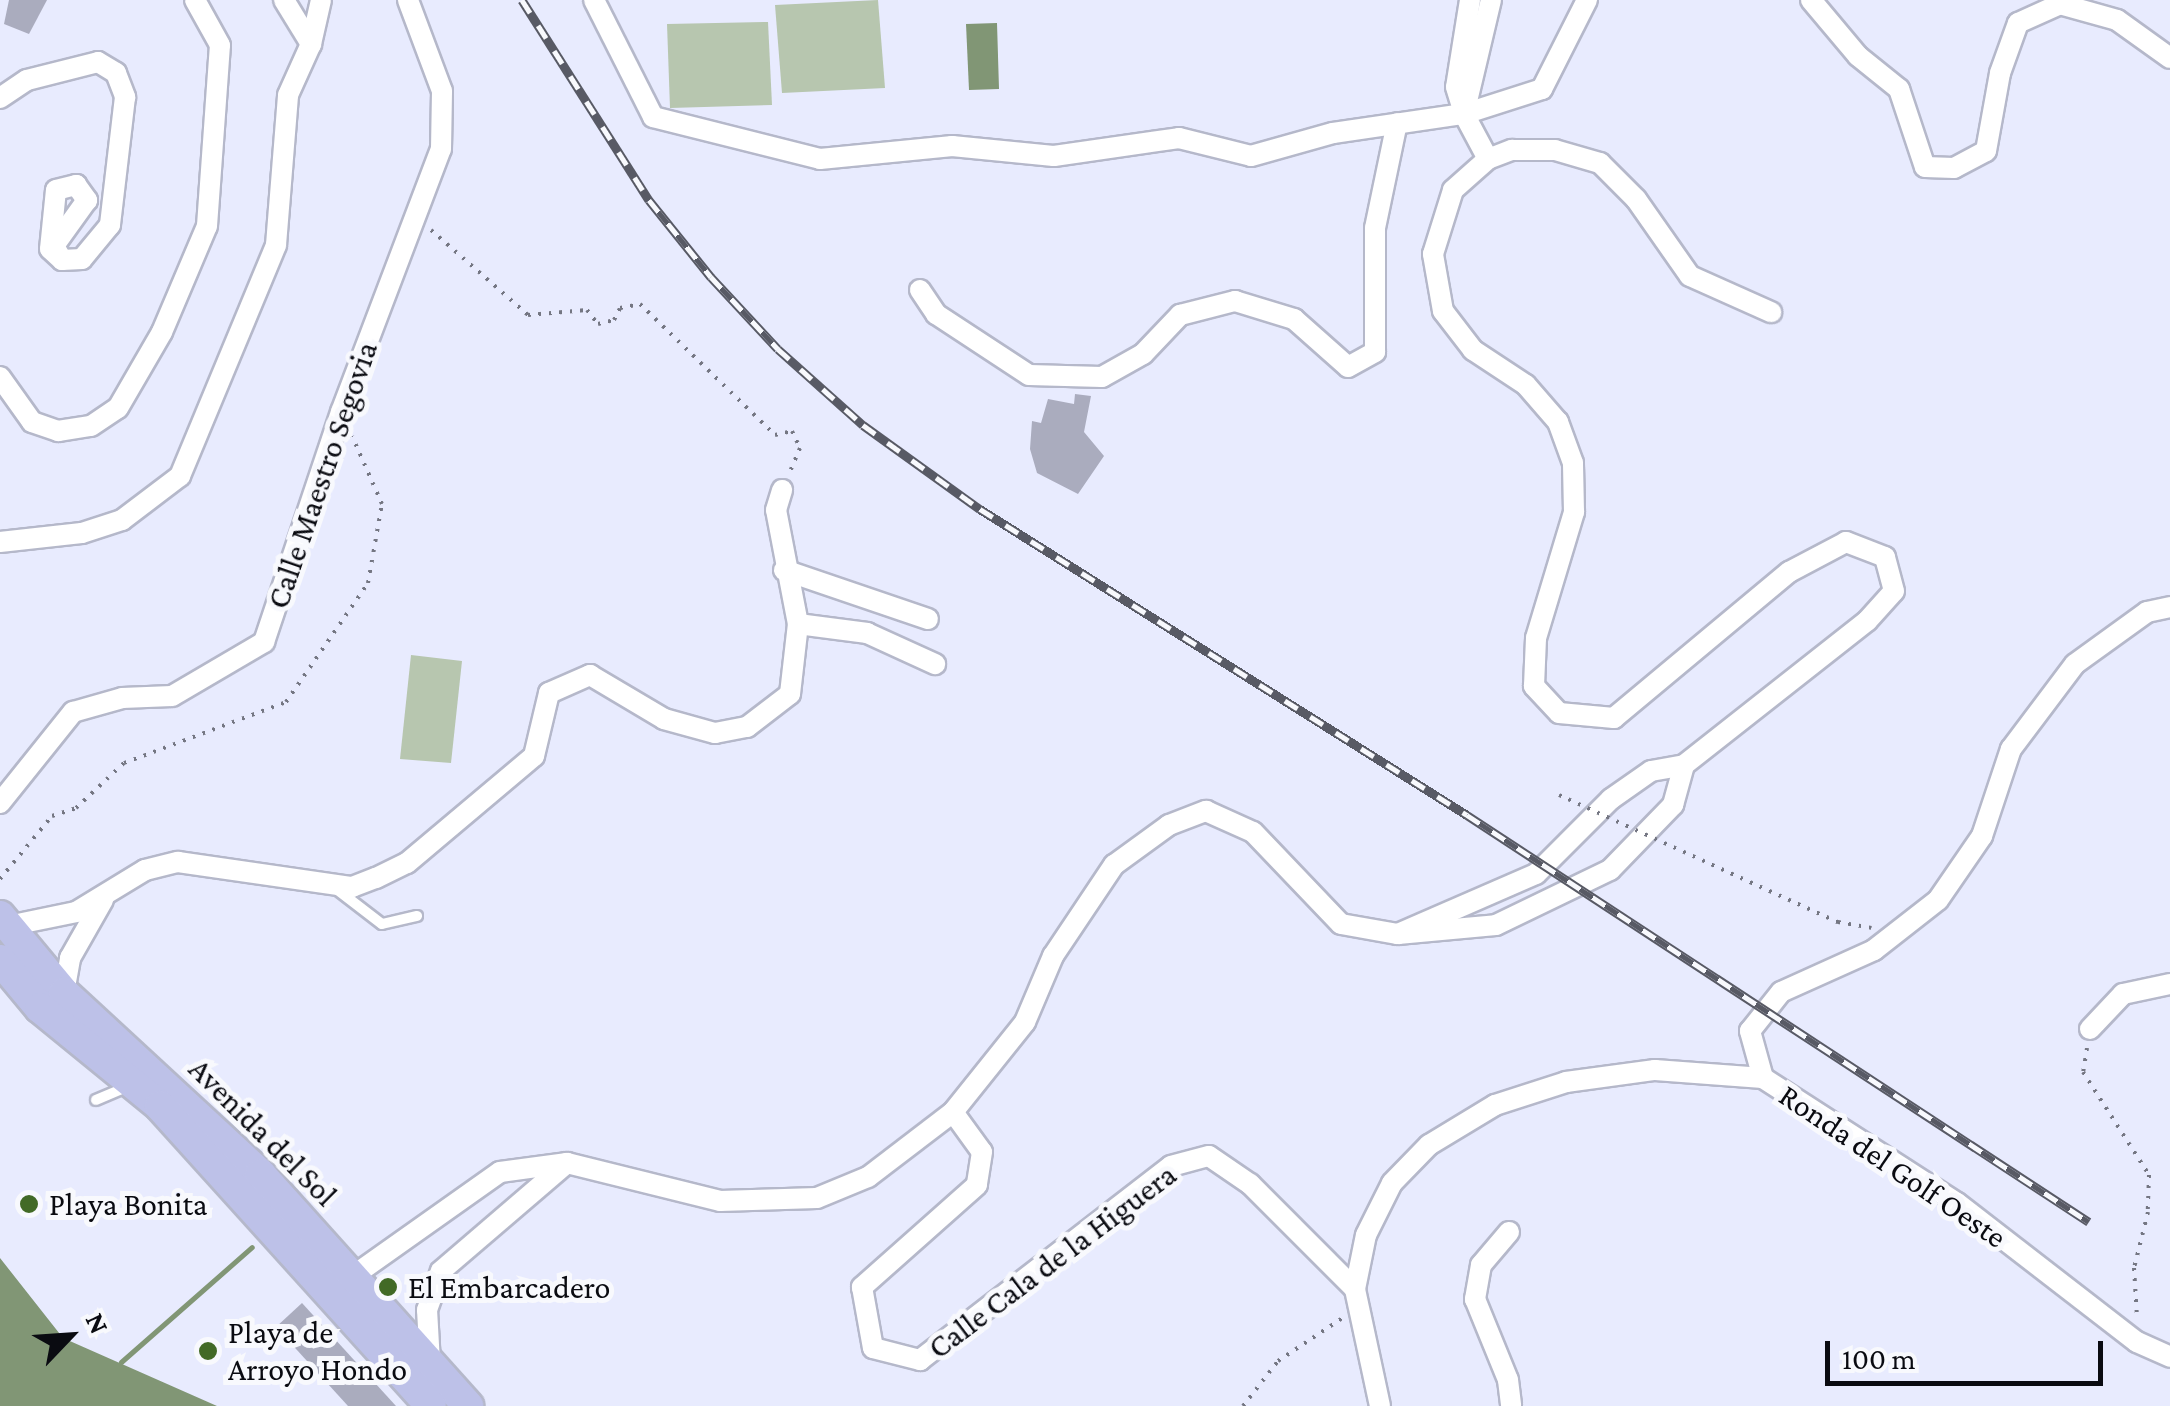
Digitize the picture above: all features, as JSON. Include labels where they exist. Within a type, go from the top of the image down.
[{"type":"main road","name":"Avenida del Sol","points":[[4,921],[64,993],[174,1089],[354,1276],[468,1406]]},
{"type":"main road","name":"Avenida del Sol","points":[[0,960],[40,1008],[160,1106],[252,1203],[431,1406]]},
{"type":"street","points":[[0,378],[32,422],[58,431],[91,426],[118,408],[162,332],[208,226],[220,45],[194,0]]},
{"type":"street","points":[[284,0],[311,44]]},
{"type":"street","points":[[0,542],[82,533],[122,520],[180,476],[276,245],[288,95],[311,44],[320,0]]},
{"type":"street","name":"Calle Maestro Segovia","points":[[0,803],[72,712],[122,698],[172,696],[264,642],[341,412],[440,148],[442,90],[408,0]]},
{"type":"street","points":[[594,0],[653,116],[820,160],[952,146],[1054,156],[1179,138],[1252,156],[1397,123],[1464,114],[1542,90],[1588,0]]},
{"type":"street","points":[[1470,0],[1456,87],[1464,114],[1488,159]]},
{"type":"street","points":[[1464,114],[1491,0]]},
{"type":"street","points":[[1810,0],[1858,56],[1899,89],[1926,167],[1954,168],[1986,151],[2000,73],[2018,23],[2060,4],[2117,20],[2170,58]]},
{"type":"street","points":[[0,98],[27,80],[98,62],[116,72],[125,97],[110,225],[82,258],[62,260]]},
{"type":"street","points":[[920,290],[936,314],[1029,374],[1102,377],[1142,354],[1180,315],[1235,301],[1294,319],[1348,367],[1375,352],[1374,228],[1397,123]]},
{"type":"street","points":[[1398,934],[1536,874],[1611,799],[1651,772],[1684,765],[1866,621],[1894,591],[1885,556],[1846,542],[1789,572],[1614,718],[1559,713],[1534,686],[1536,638],[1574,512],[1573,463],[1558,422],[1526,385],[1473,350],[1443,311],[1433,254],[1453,190],[1488,159],[1512,150],[1555,150],[1600,163],[1636,199],[1690,276],[1771,312]]},
{"type":"street","points":[[4,921],[51,921],[145,870],[178,862],[352,887],[407,863],[534,756],[549,693],[590,676],[664,719],[714,733],[746,726],[790,694],[798,624],[784,570],[776,510],[782,490]]},
{"type":"street","points":[[784,570],[928,619]]},
{"type":"street","points":[[1380,1406],[1355,1289],[1366,1234],[1392,1183],[1429,1146],[1496,1105],[1566,1082],[1656,1070],[1763,1078],[1750,1030],[1781,992],[1874,950],[1938,900],[1982,836],[2011,749],[2075,664],[2147,612],[2170,607]]},
{"type":"street","points":[[798,624],[867,632],[934,664]]},
{"type":"street","points":[[354,1276],[500,1172],[567,1163],[720,1201],[818,1198],[868,1177],[953,1112],[1026,1022],[1054,956],[1114,865],[1169,825],[1206,811],[1253,832],[1342,924],[1398,934],[1496,925],[1610,870],[1673,806],[1684,765]]},
{"type":"street","points":[[64,993],[70,958],[108,893]]},
{"type":"street","points":[[2090,1029],[2124,994],[2170,984]]},
{"type":"street","name":"Ronda del Golf Oeste","points":[[1763,1078],[1957,1203],[2138,1342],[2170,1358]]},
{"type":"street","name":"Calle Cala de la Higuera","points":[[953,1112],[982,1152],[977,1185],[862,1287],[873,1348],[920,1360],[1171,1166],[1209,1156],[1250,1184],[1355,1289]]},
{"type":"street","points":[[430,1363],[427,1310],[441,1272],[567,1163]]},
{"type":"street","points":[[1509,1232],[1481,1265],[1475,1299],[1508,1380],[1511,1406]]},
{"type":"lane","points":[[326,882],[382,924],[417,916]]},
{"type":"lane","points":[[96,1100],[131,1085]]},
{"type":"path","points":[[417,217],[528,315],[587,310],[598,324],[614,320],[620,308],[640,304],[775,435],[792,431],[800,448],[782,490]]},
{"type":"path","points":[[1559,796],[1838,922],[1871,928]]},
{"type":"path","points":[[2090,1029],[2082,1072],[2149,1175],[2148,1212],[2134,1268],[2136,1317],[2146,1325]]},
{"type":"path","points":[[1242,1406],[1278,1362],[1339,1318],[1359,1314]]},
{"type":"shaded area","points":[[878,0],[885,88],[782,93],[775,5]]},
{"type":"shaded area","points":[[768,22],[772,105],[670,108],[667,24]]},
{"type":"shaded area","points":[[997,23],[999,89],[969,90],[966,24]]},
{"type":"shaded area","points":[[411,655],[462,661],[451,763],[400,759]]},
{"type":"shaded area","points":[[0,1258],[63,1338],[217,1406],[0,1406]]},
{"type":"building","points":[[9,0],[47,0],[29,34],[4,24]]},
{"type":"building","points":[[1075,394],[1091,396],[1084,432],[1104,456],[1078,494],[1037,473],[1030,449],[1032,421],[1041,423],[1048,399],[1074,404]]},
{"type":"building","points":[[302,1303],[396,1406],[348,1406],[276,1327]]},
{"type":"waterway","points":[[121,1362],[252,1247]]},
{"type":"railway","points":[[522,0],[649,200],[711,277],[778,349],[863,425],[980,509],[1467,815],[2089,1222]]},
{"type":"place","name":"Playa Bonita","points":[[29,1204]]},
{"type":"place","name":"El Embarcadero","points":[[388,1287]]},
{"type":"place","name":"Playa de Arroyo Hondo","points":[[208,1351]]}]
